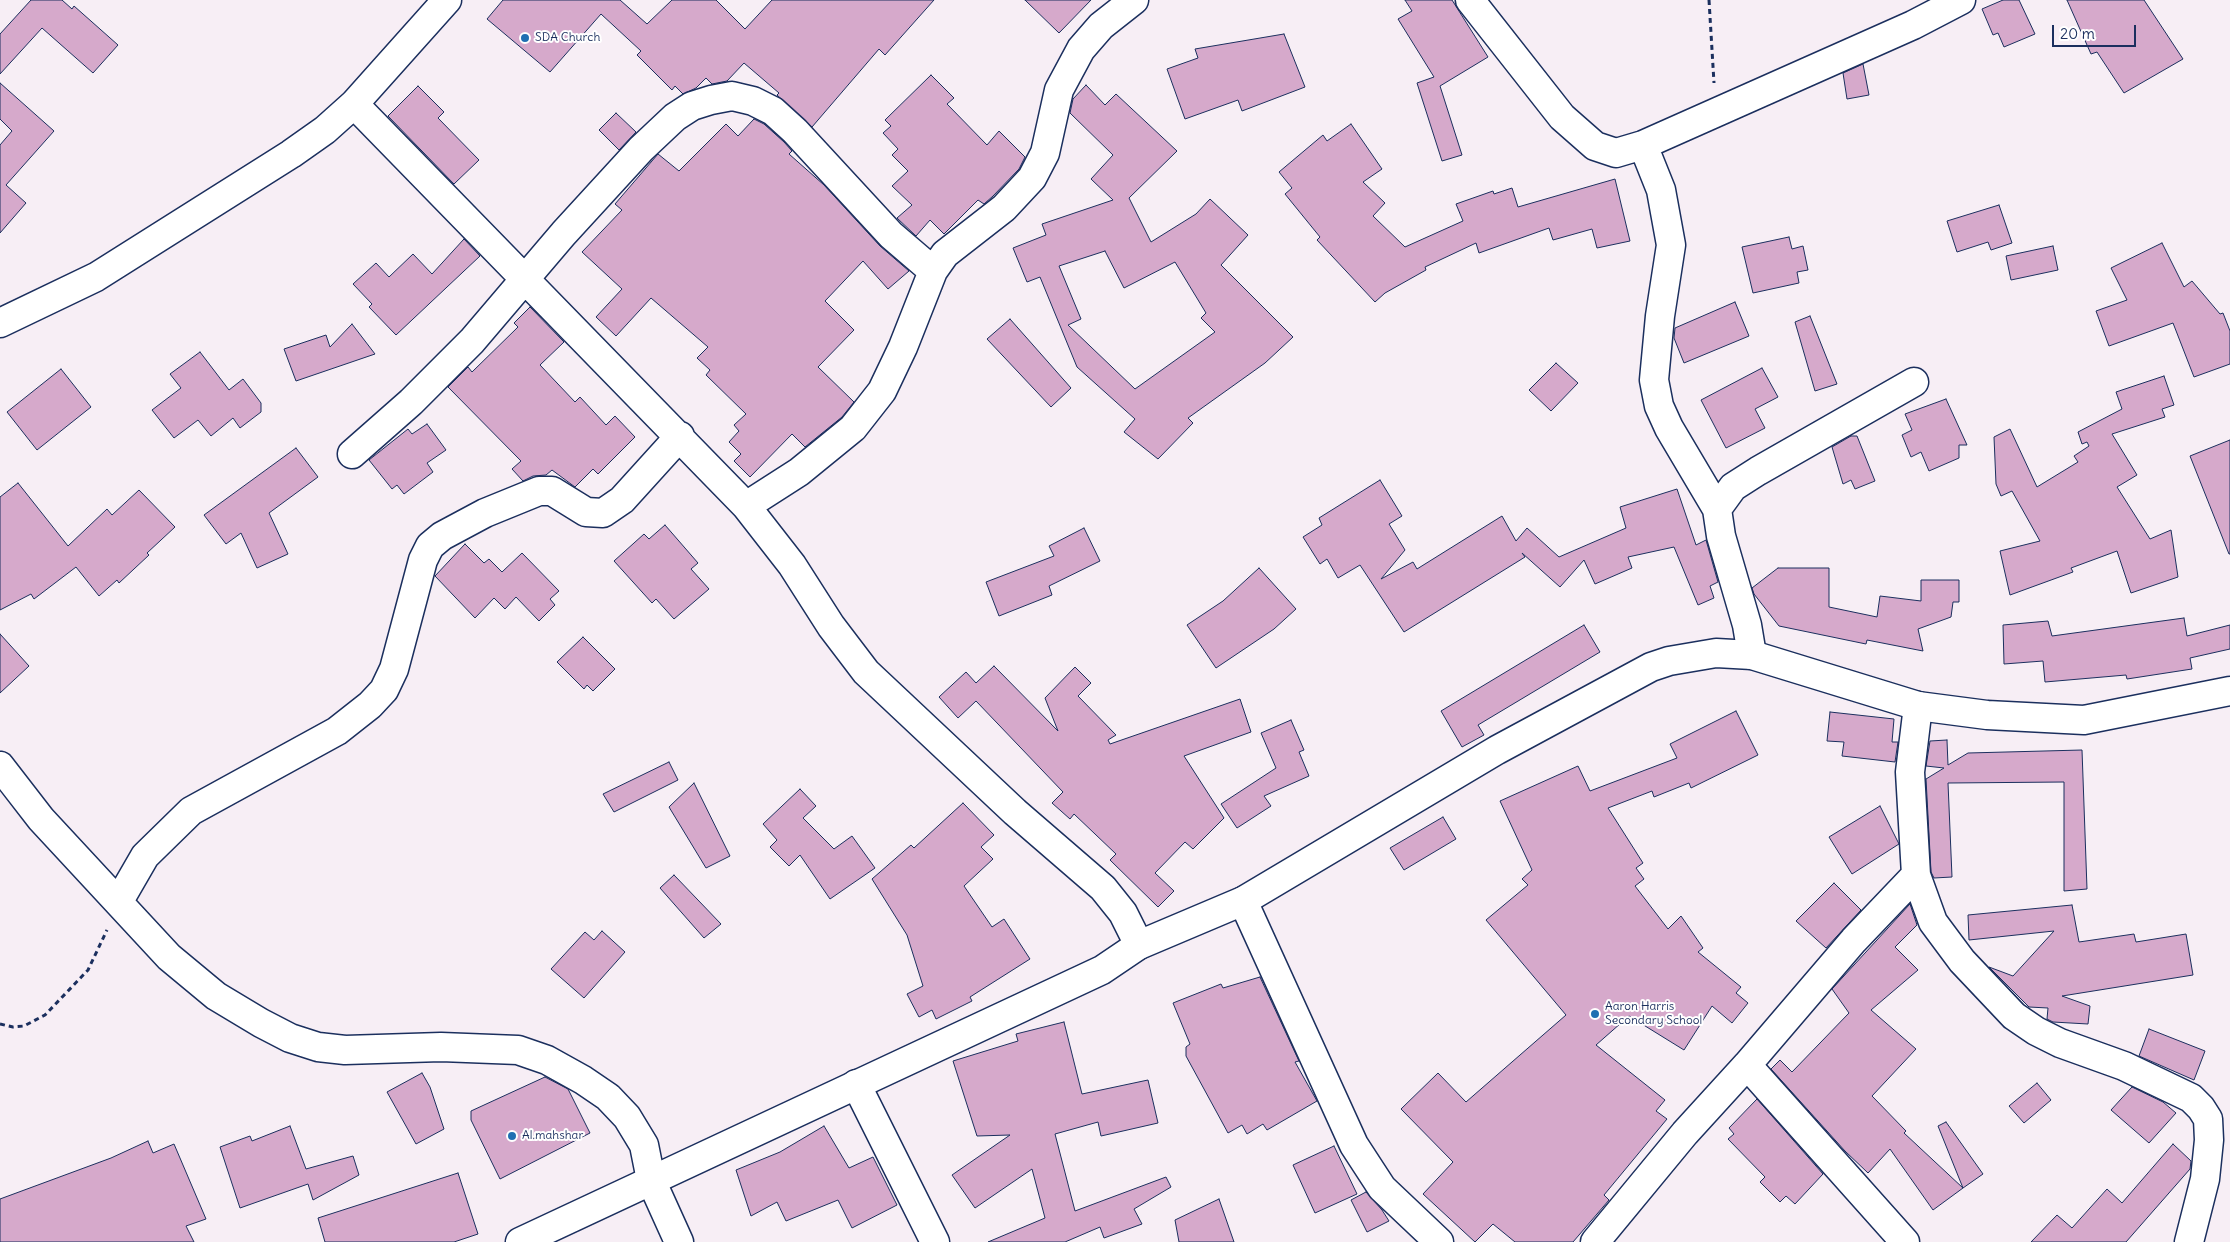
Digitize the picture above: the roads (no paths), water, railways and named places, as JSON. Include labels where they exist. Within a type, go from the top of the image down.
[{"type":"street","points":[[0,323],[96,277],[291,154],[325,130],[354,104],[447,0]]},
{"type":"street","points":[[1470,0],[1562,117],[1595,146],[1616,153],[1643,145],[1715,111],[1913,25],[1961,0]]},
{"type":"street","points":[[746,506],[798,472],[853,428],[882,390],[903,347],[933,271],[945,254],[1004,208],[1032,178],[1045,153],[1059,90],[1081,49],[1123,3]]},
{"type":"street","points":[[352,454],[411,402],[472,341],[564,232],[642,149],[675,117],[692,106],[732,96],[753,101],[773,111],[795,131],[890,235],[933,271]]},
{"type":"street","points":[[354,104],[680,436],[746,506],[792,565],[831,626],[866,672],[1015,812],[1103,888],[1123,913],[1140,946]]},
{"type":"street","points":[[1643,145],[1661,190],[1671,245],[1660,316],[1654,380],[1659,406],[1669,428],[1717,509],[1721,536],[1747,625],[1752,655]]},
{"type":"street","points":[[1717,509],[1733,487],[1914,382]]},
{"type":"street","points":[[119,901],[145,856],[191,811],[336,731],[354,719],[377,698],[384,690],[394,669],[423,560],[430,546],[442,536],[485,512],[538,491],[552,491],[586,512],[603,513],[622,500],[680,436]]},
{"type":"street","points":[[520,1242],[1102,970],[1140,946],[1243,900],[1497,750],[1651,667],[1669,661],[1716,653],[1752,655],[1918,706],[1987,715],[2084,720],[2230,691]]},
{"type":"street","points":[[1918,706],[1910,772],[1916,875],[1934,922],[1977,978],[2014,1016],[2036,1032],[2060,1043],[2124,1066],[2191,1098],[2201,1108],[2208,1119],[2209,1140],[2205,1179],[2189,1242]]},
{"type":"street","points":[[0,766],[42,819],[119,901],[149,937],[192,977],[239,1010],[290,1038],[318,1047],[345,1050],[451,1047],[518,1050],[547,1060],[583,1080],[608,1097],[627,1117],[644,1145],[651,1180],[678,1242]]},
{"type":"street","points":[[1595,1242],[1678,1140],[1747,1065],[1854,940],[1916,875]]},
{"type":"street","points":[[1243,900],[1354,1144],[1382,1188],[1439,1242]]},
{"type":"street","points":[[1747,1065],[1905,1242]]},
{"type":"street","points":[[856,1084],[935,1242]]},
{"type":"place","name":"SDA Church","points":[[525,38]]},
{"type":"place","name":"Aaron Harris Secondary School","points":[[1595,1014]]},
{"type":"place","name":"Al.mahshar","points":[[512,1136]]}]
